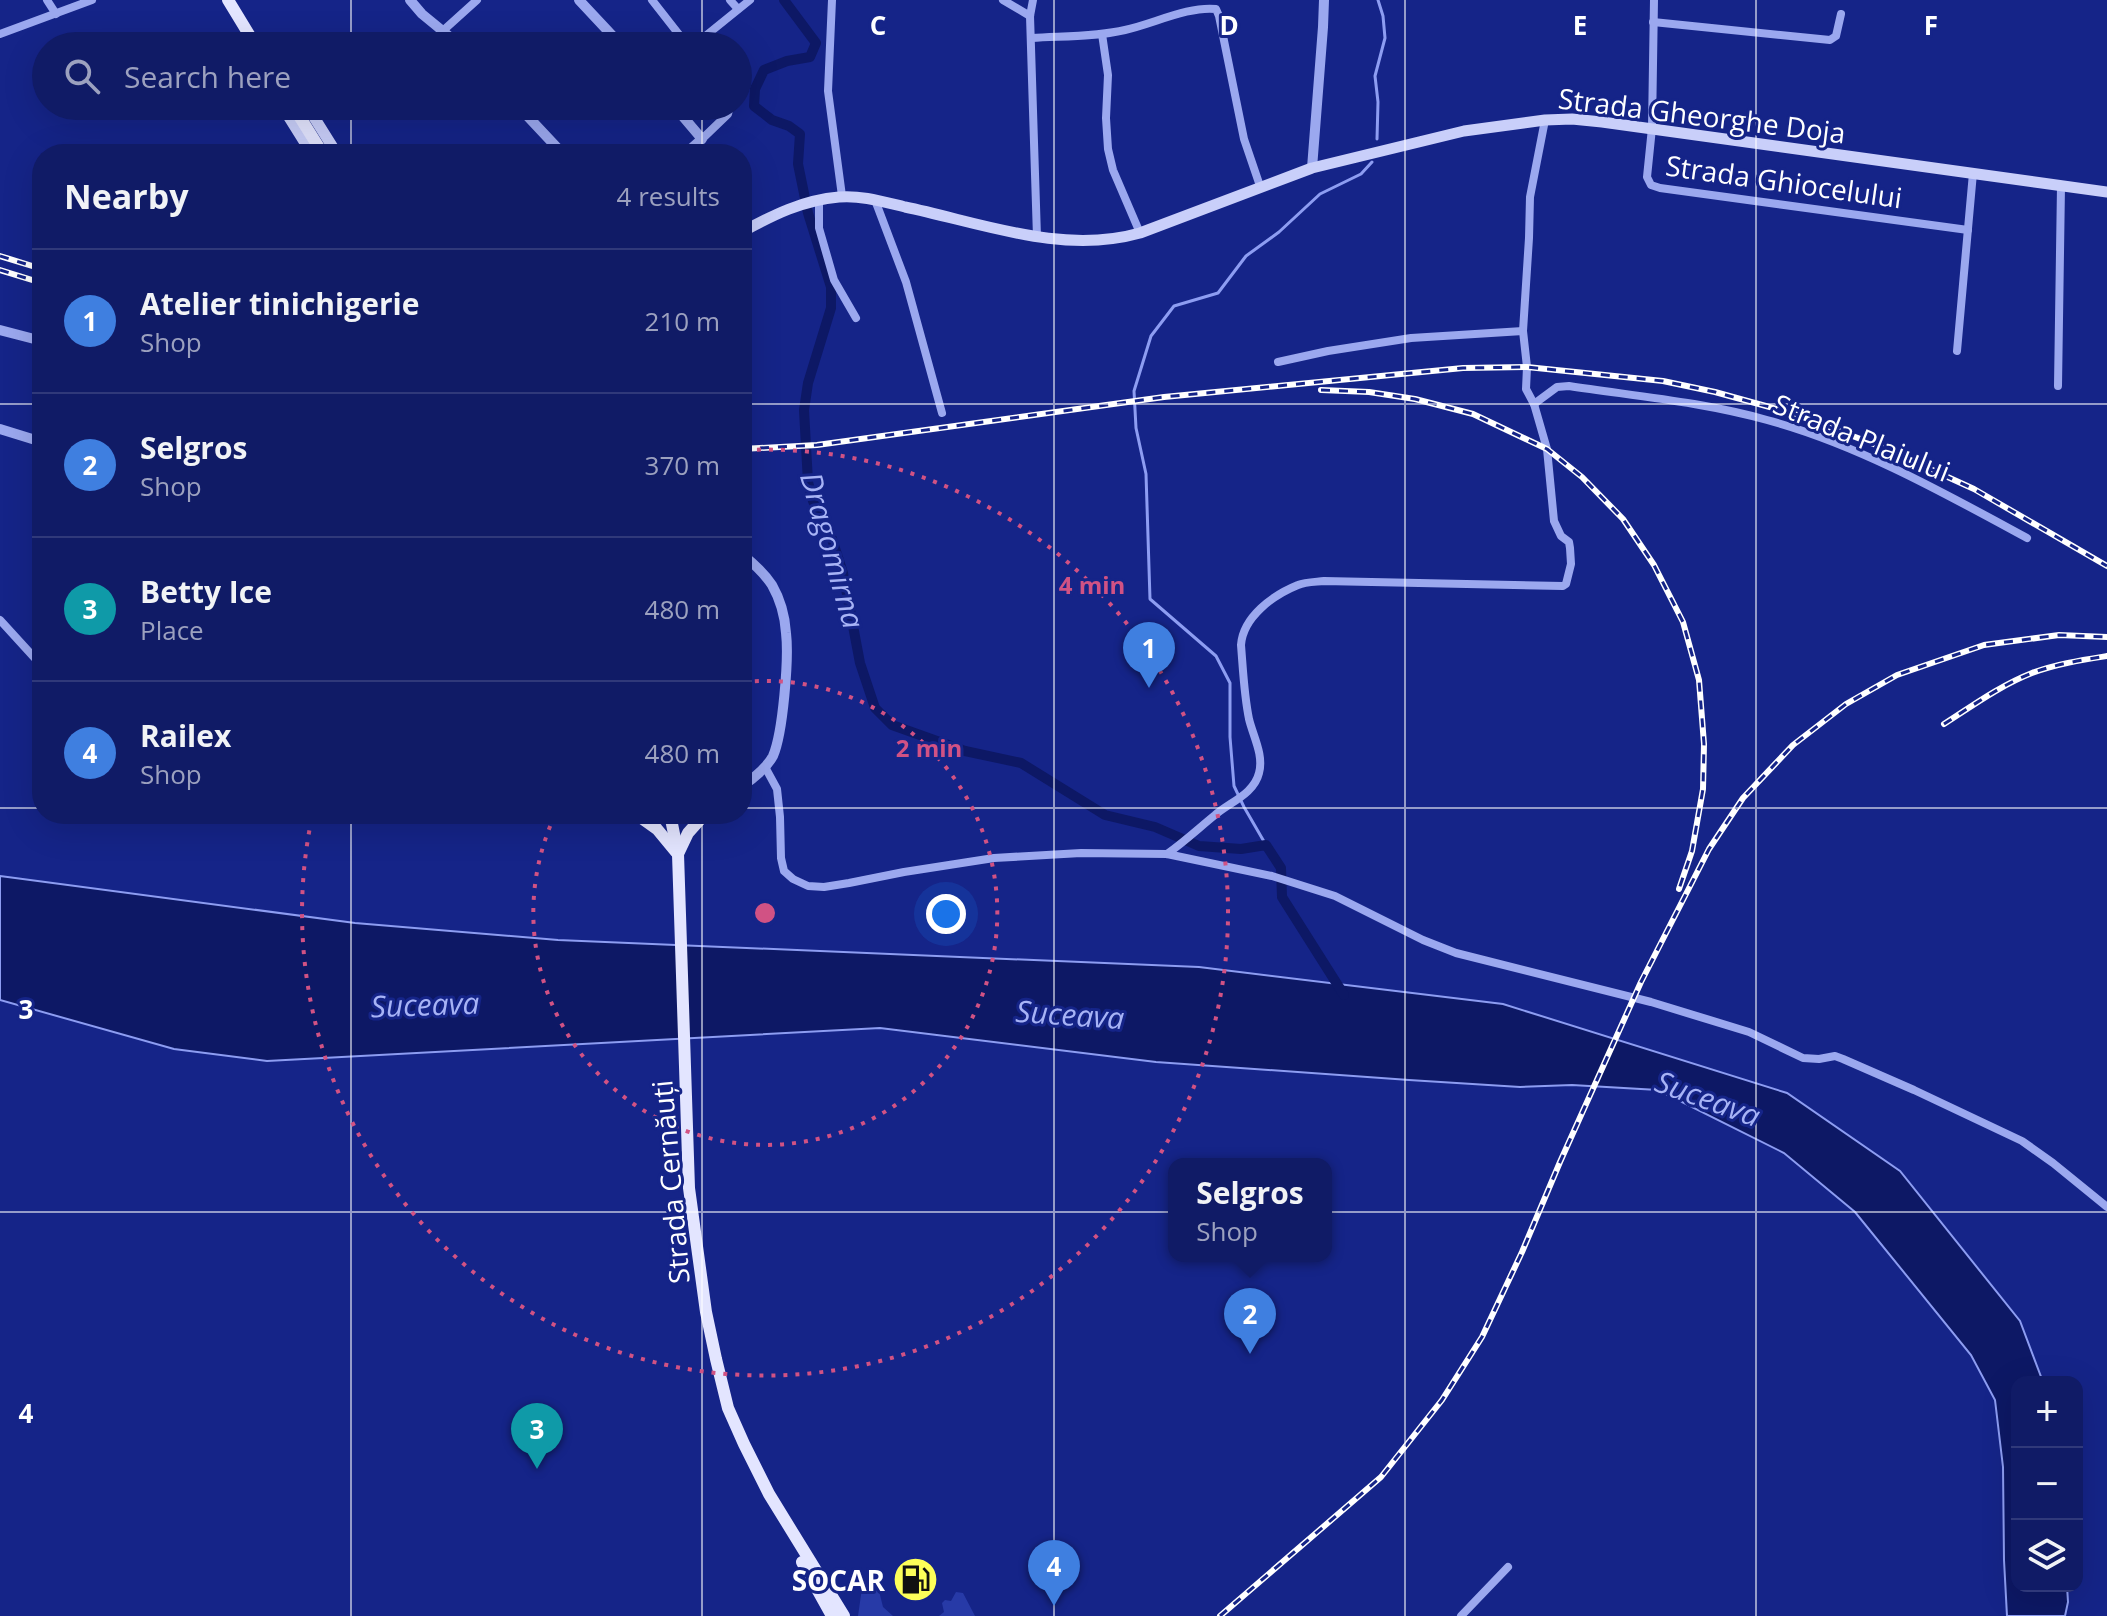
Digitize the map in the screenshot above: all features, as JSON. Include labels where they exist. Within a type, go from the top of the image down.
[{"type":"main road","points":[[228,0],[248,32]]},
{"type":"main road","name":"Strada Gheorghe Doja","points":[[752,226],[798,205],[842,196],[875,200],[1037,237],[1098,240],[1140,233],[1312,168],[1464,131],[1572,119],[2107,192]]},
{"type":"main road","points":[[291,120],[306,144]]},
{"type":"main road","points":[[302,120],[317,144]]},
{"type":"main road","points":[[316,120],[331,144]]},
{"type":"main road","points":[[650,824],[678,854],[696,824]]},
{"type":"main road","name":"Strada Cernăuți","points":[[672,824],[678,854],[686,1126],[693,1217],[706,1312],[728,1408],[785,1531],[832,1616]]},
{"type":"main road","name":"Strada Cernăuți","points":[[769,1494],[844,1616]]},
{"type":"street","points":[[47,0],[56,14]]},
{"type":"street","points":[[0,34],[92,0]]},
{"type":"street","points":[[410,0],[445,32]]},
{"type":"street","points":[[443,30],[477,0]]},
{"type":"street","points":[[579,0],[609,32]]},
{"type":"street","points":[[652,0],[679,32]]},
{"type":"street","points":[[730,0],[738,9]]},
{"type":"street","points":[[709,32],[750,0]]},
{"type":"street","points":[[832,0],[828,91],[842,196]]},
{"type":"street","points":[[1003,0],[1030,16]]},
{"type":"street","points":[[1033,0],[1030,16],[1037,237]]},
{"type":"street","points":[[1312,168],[1324,0]]},
{"type":"street","name":"Strada Ghiocelului","points":[[1654,0],[1652,128],[1647,177],[1651,185],[1968,230]]},
{"type":"street","points":[[1032,38],[1102,34],[1201,9],[1216,9],[1244,139],[1260,186]]},
{"type":"street","points":[[1653,22],[1830,40],[1836,36],[1841,14]]},
{"type":"street","points":[[1102,34],[1108,75],[1108,149],[1113,170],[1140,233]]},
{"type":"street","points":[[531,120],[554,144]]},
{"type":"street","points":[[686,120],[702,139]]},
{"type":"street","points":[[696,144],[722,120]]},
{"type":"street","points":[[1167,854],[1243,795],[1259,776],[1261,761],[1249,718],[1241,636],[1251,618],[1273,599],[1300,584],[1324,581],[1566,584],[1571,564],[1569,542],[1561,536],[1554,521],[1547,449],[1534,404],[1526,389],[1523,331],[1530,197],[1545,120]]},
{"type":"street","points":[[1957,351],[1973,173]]},
{"type":"street","points":[[2058,386],[2061,186]]},
{"type":"street","points":[[816,200],[819,228],[834,280],[856,318]]},
{"type":"street","points":[[875,200],[906,282],[942,413]]},
{"type":"street","points":[[0,330],[32,338]]},
{"type":"street","points":[[1278,362],[1411,338],[1523,331]]},
{"type":"street","name":"Strada Plaiului","points":[[1534,404],[1557,387],[1569,386],[1735,412],[1770,421],[1828,440],[1923,483],[2027,538]]},
{"type":"street","points":[[0,429],[32,439]]},
{"type":"street","points":[[752,563],[772,585],[779,602],[786,630],[787,653],[780,723],[773,755],[752,779]]},
{"type":"street","points":[[0,620],[32,655]]},
{"type":"street","points":[[765,767],[777,789],[784,871],[808,886],[839,885],[994,858],[1081,853],[1167,854],[1272,876],[1335,896],[1456,953],[1665,1006],[1749,1032],[1803,1058],[1835,1056],[1843,1059],[2022,1141],[2107,1207]]},
{"type":"street","points":[[1461,1616],[1508,1567]]},
{"type":"shaded area","points":[[871,1580],[877,1583],[883,1607],[893,1616],[858,1616],[862,1588]]},
{"type":"shaded area","points":[[956,1592],[963,1593],[975,1616],[939,1616],[944,1612],[942,1603],[951,1601]]},
{"type":"water","name":"Suceava","points":[[0,876],[355,923],[558,940],[1199,967],[1503,1004],[1787,1093],[1900,1171],[2020,1321],[2041,1376],[2011,1376],[2011,1592],[2067,1592],[2065,1616],[2007,1616],[2003,1467],[1995,1400],[1971,1355],[1855,1212],[1784,1153],[1658,1090],[1572,1085],[1520,1087],[1156,1062],[880,1028],[267,1061],[174,1049],[0,1000]]},
{"type":"waterway","name":"Dragomirna","points":[[784,0],[816,43],[810,57],[787,61],[764,70],[755,89],[754,106],[772,120],[800,134],[798,164],[808,213],[831,287],[831,308],[808,383],[804,410],[808,482],[843,573],[860,663],[875,708],[892,725],[965,751],[1021,763],[1105,815],[1155,827],[1199,846],[1241,849],[1266,845],[1281,868],[1282,897],[1344,995]]},
{"type":"waterway","points":[[1377,139],[1375,76],[1385,38],[1378,0]]},
{"type":"waterway","points":[[1266,845],[1234,786],[1230,683],[1216,656],[1150,599],[1146,474],[1136,428],[1134,391],[1151,336],[1174,306],[1218,293],[1246,256],[1279,232],[1320,194],[1361,174],[1372,162]]},
{"type":"railway","points":[[0,256],[32,266]]},
{"type":"railway","points":[[0,270],[32,280]]},
{"type":"railway","points":[[752,448],[817,445],[1164,397],[1463,368],[1527,367],[1663,381],[1795,414],[1884,448],[1974,489],[2107,566]]},
{"type":"railway","points":[[1321,390],[1369,392],[1415,399],[1473,414],[1547,449],[1582,477],[1623,519],[1654,565],[1683,622],[1699,680],[1704,744],[1703,789],[1692,851],[1679,889]]},
{"type":"railway","points":[[1220,1616],[1381,1477],[1442,1400],[1482,1337],[1641,982],[1709,849],[1743,798],[1793,745],[1846,704],[1897,675],[1984,645],[2059,635],[2107,637]]},
{"type":"railway","points":[[1944,724],[2020,678],[2060,665],[2107,656]]},
{"type":"place","name":"Atelier tinichigerie","points":[[1149,688]]},
{"type":"place","name":"Selgros","points":[[1250,1354]]},
{"type":"place","name":"Betty Ice","points":[[537,1469]]},
{"type":"place","name":"SOCAR","points":[[916,1580]]},
{"type":"place","name":"Railex","points":[[1054,1606]]}]
